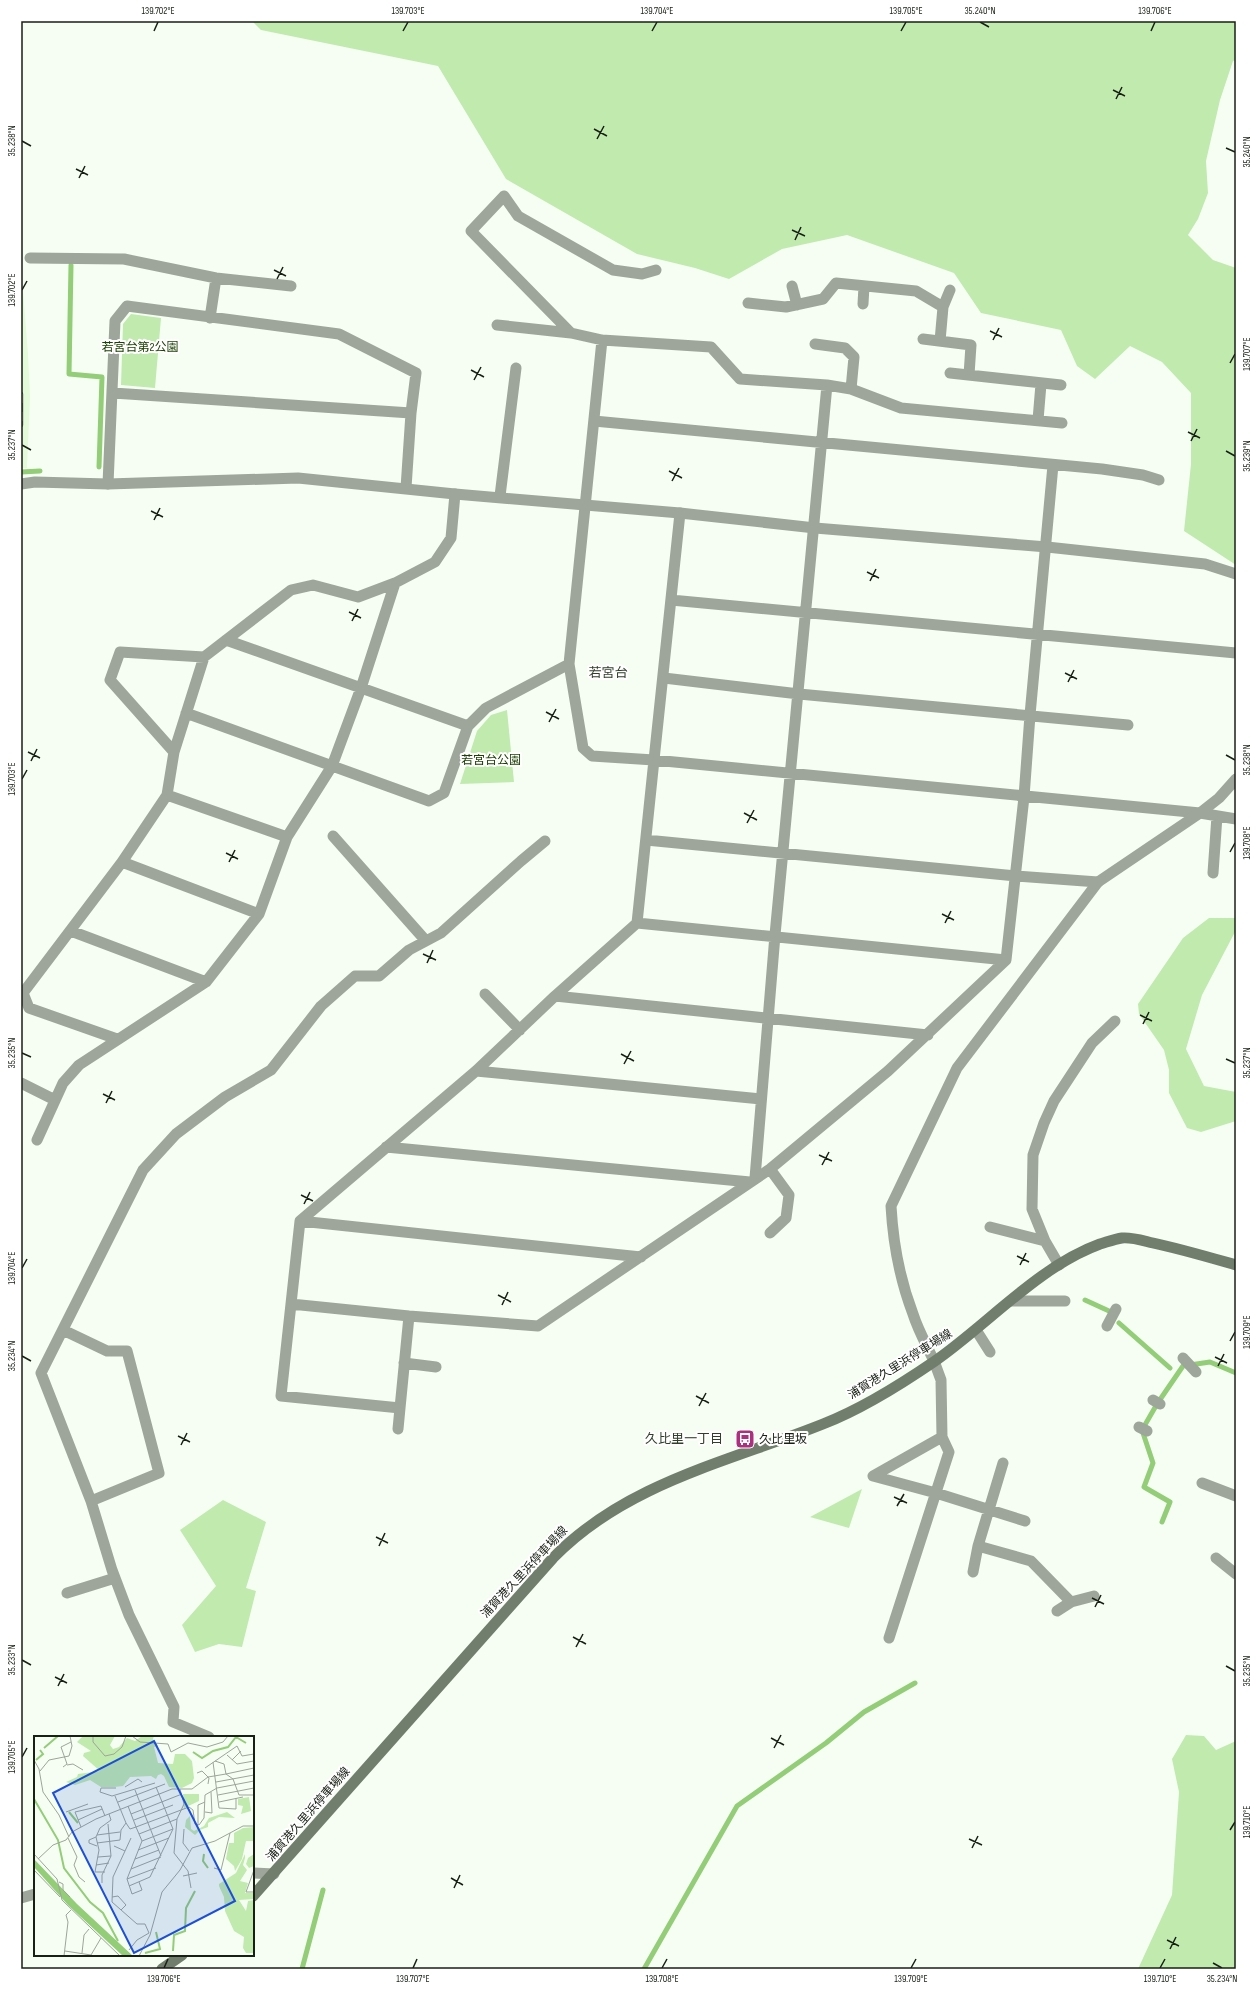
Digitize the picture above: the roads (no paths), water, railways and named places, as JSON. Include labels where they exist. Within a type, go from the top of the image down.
[{"type":"main road","name":"浦賀港久里浜停車場線","points":[[254,1895],[552,1558],[586,1527],[627,1501],[679,1477],[825,1424],[869,1402],[934,1361],[1059,1265],[1099,1245],[1123,1238],[1184,1249],[1236,1265]]},
{"type":"main road","points":[[162,1969],[181,1956]]},
{"type":"street","points":[[571,333],[472,231],[504,196],[518,216],[613,270],[642,274],[656,270]]},
{"type":"street","points":[[30,258],[124,259],[216,278],[291,286]]},
{"type":"street","points":[[210,318],[216,278]]},
{"type":"street","points":[[748,303],[786,307],[823,299],[836,282],[916,291],[943,307]]},
{"type":"street","points":[[792,286],[797,305]]},
{"type":"street","points":[[863,304],[864,286]]},
{"type":"street","points":[[940,341],[943,307],[950,290]]},
{"type":"street","points":[[108,484],[115,321],[127,306],[339,334],[416,373],[411,413],[406,488]]},
{"type":"street","points":[[497,326],[571,333],[602,340],[711,347],[740,379],[827,385],[851,389],[901,408],[1062,423]]},
{"type":"street","points":[[923,339],[971,345],[969,375]]},
{"type":"street","points":[[602,340],[570,664],[583,748],[592,756],[654,760],[1200,813],[1236,819]]},
{"type":"street","points":[[815,344],[845,348],[854,357],[851,389]]},
{"type":"street","points":[[500,496],[516,368]]},
{"type":"street","points":[[950,373],[1061,385]]},
{"type":"street","points":[[1038,420],[1041,384]]},
{"type":"street","points":[[752,1180],[761,1099],[790,774],[815,528],[827,385]]},
{"type":"street","points":[[113,393],[411,413]]},
{"type":"street","points":[[594,421],[1053,465],[1143,475],[1159,480]]},
{"type":"street","points":[[291,1304],[409,1316],[538,1326],[770,1168],[864,1091],[928,1035],[1006,960],[1024,797],[1053,465]]},
{"type":"street","points":[[21,484],[34,482],[108,484],[298,478],[455,494],[500,496],[680,513],[815,528],[1047,547],[1205,564],[1236,574]]},
{"type":"street","points":[[117,1039],[29,1008],[23,993],[122,862],[167,795],[174,752],[204,657],[291,590],[313,585],[358,597],[395,583],[435,562],[451,538],[455,494]]},
{"type":"street","points":[[400,1408],[281,1396],[300,1221],[476,1071],[555,996],[637,923],[664,678],[680,513]]},
{"type":"street","points":[[37,1140],[63,1083],[79,1065],[206,982],[259,914],[287,837],[332,766],[361,688],[395,583]]},
{"type":"street","points":[[671,600],[806,614],[1236,653]]},
{"type":"street","points":[[226,640],[468,726]]},
{"type":"street","points":[[174,752],[110,680],[120,652],[204,657]]},
{"type":"street","points":[[186,713],[429,801],[444,793],[468,726],[486,708],[570,664]]},
{"type":"street","points":[[664,678],[799,694],[1128,725]]},
{"type":"street","points":[[889,1638],[949,1452],[942,1438],[941,1380],[913,1314],[902,1278],[893,1230],[891,1206],[957,1068],[1098,882],[1200,813],[1219,798],[1236,779]]},
{"type":"street","points":[[167,795],[287,837]]},
{"type":"street","points":[[1213,873],[1217,816]]},
{"type":"street","points":[[333,836],[426,941]]},
{"type":"street","points":[[646,840],[783,852],[1016,876],[1098,882]]},
{"type":"street","points":[[207,1736],[173,1722],[174,1708],[129,1615],[115,1578],[91,1501],[41,1373],[142,1170],[176,1134],[225,1097],[271,1070],[321,1006],[355,976],[379,976],[409,950],[441,933],[545,841]]},
{"type":"street","points":[[122,862],[259,914]]},
{"type":"street","points":[[637,923],[776,935],[1006,960]]},
{"type":"street","points":[[71,931],[206,982]]},
{"type":"street","points":[[485,994],[520,1030]]},
{"type":"street","points":[[555,996],[768,1020],[928,1035]]},
{"type":"street","points":[[1059,1265],[1045,1242],[1032,1209],[1033,1155],[1044,1123],[1054,1101],[1092,1043],[1114,1021]]},
{"type":"street","points":[[476,1071],[761,1099]]},
{"type":"street","points":[[21,1083],[55,1100]]},
{"type":"street","points":[[386,1147],[752,1180]]},
{"type":"street","points":[[770,1168],[789,1195],[786,1218],[770,1233]]},
{"type":"street","points":[[300,1221],[642,1256]]},
{"type":"street","points":[[990,1227],[1045,1242]]},
{"type":"street","points":[[1011,1301],[1065,1302]]},
{"type":"street","points":[[1107,1326],[1116,1308]]},
{"type":"street","points":[[398,1429],[409,1316]]},
{"type":"street","points":[[63,1330],[107,1351],[127,1351],[159,1473],[91,1501]]},
{"type":"street","points":[[976,1330],[990,1352]]},
{"type":"street","points":[[404,1363],[436,1367]]},
{"type":"street","points":[[942,1438],[873,1476],[936,1493],[1025,1521]]},
{"type":"street","points":[[973,1572],[978,1546],[1003,1463]]},
{"type":"street","points":[[1202,1483],[1236,1496]]},
{"type":"street","points":[[978,1546],[1031,1561],[1071,1602]]},
{"type":"street","points":[[1216,1558],[1236,1574]]},
{"type":"street","points":[[67,1593],[115,1578]]},
{"type":"street","points":[[1057,1610],[1071,1602],[1094,1596]]},
{"type":"street","points":[[254,1873],[274,1874]]},
{"type":"street","points":[[21,1898],[34,1894]]},
{"type":"waterway","points":[[71,265],[69,374],[102,377],[99,467]]},
{"type":"waterway","points":[[21,472],[40,471]]},
{"type":"waterway","points":[[1085,1300],[1109,1311]]},
{"type":"waterway","points":[[1119,1323],[1170,1368]]},
{"type":"waterway","points":[[1162,1522],[1170,1502],[1144,1487],[1153,1463],[1142,1430],[1157,1404],[1183,1366],[1210,1362],[1236,1373]]},
{"type":"waterway","points":[[644,1969],[737,1806],[826,1743],[864,1712],[915,1683]]},
{"type":"waterway","points":[[302,1969],[323,1890]]},
{"type":"railway","points":[[21,394],[21,425]]},
{"type":"place","name":"久比里坂","points":[[745,1439]]},
{"type":"district","name":"若宮台","points":[[608,672]]},
{"type":"district","name":"久比里一丁目","points":[[684,1438]]},
{"type":"park label","name":"若宮台第2公園","points":[[140,347]]},
{"type":"park label","name":"若宮台公園","points":[[491,760]]}]
